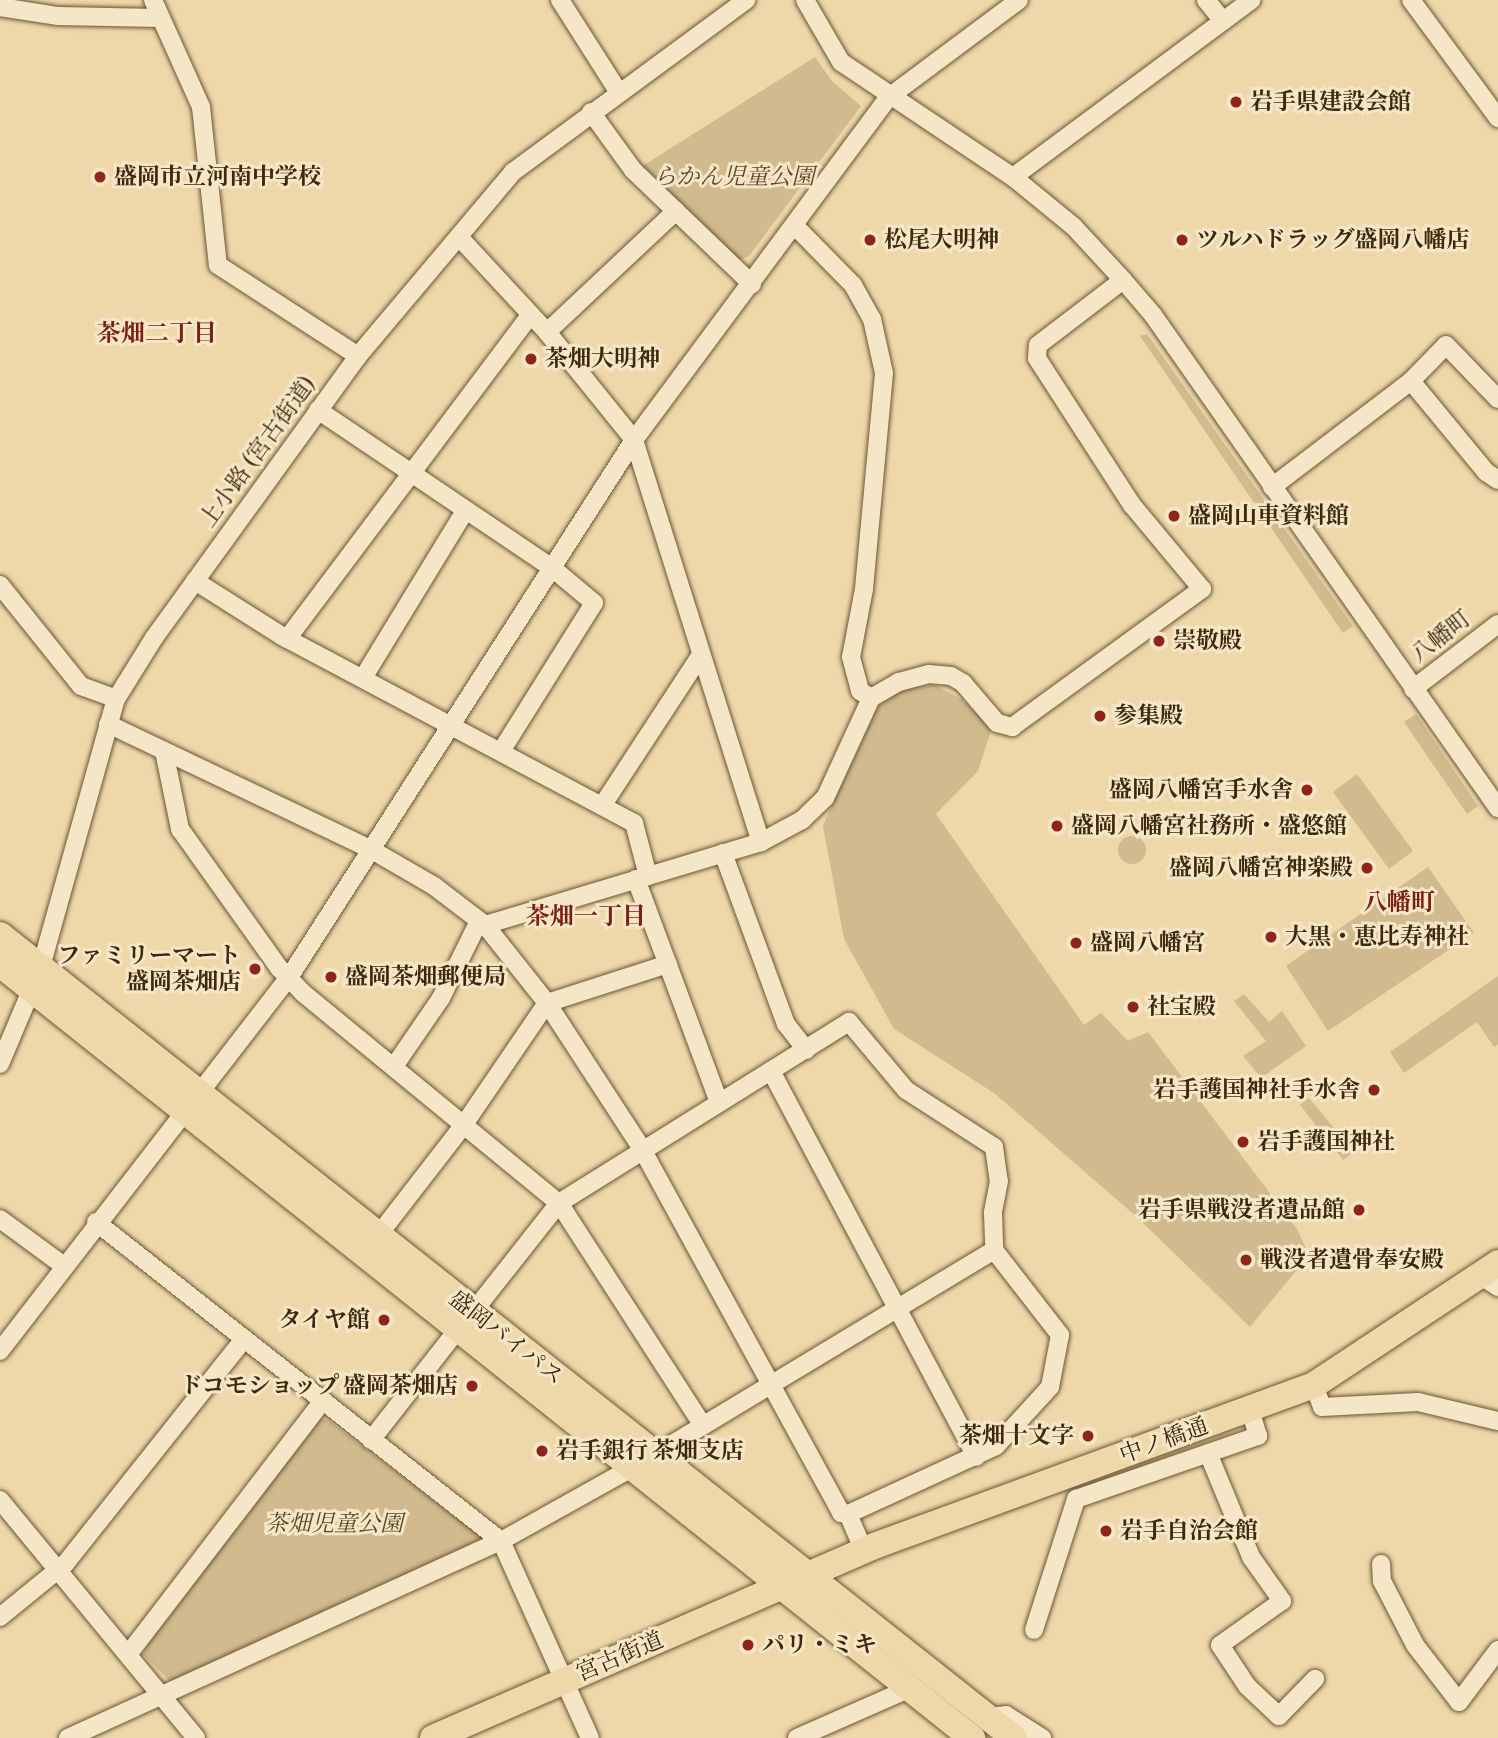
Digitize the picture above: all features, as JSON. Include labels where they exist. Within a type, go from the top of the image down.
[{"type":"highway","name":"盛岡バイパス","points":[[0,935],[37,979],[980,1728]]},
{"type":"highway","name":"盛岡バイパス","points":[[0,964],[37,979]]},
{"type":"highway","name":"盛岡バイパス","points":[[192,1102],[377,1237],[465,1321]]},
{"type":"highway","name":"中ノ橋通","points":[[796,1581],[864,1550],[1314,1385],[1492,1275]]},
{"type":"highway","name":"盛岡バイパス","points":[[796,1581],[908,1689],[980,1728],[1014,1738]]},
{"type":"highway","name":"宮古街道","points":[[433,1738],[796,1581]]},
{"type":"street","points":[[153,0],[201,107],[218,265],[358,356]]},
{"type":"street","points":[[560,0],[618,91]]},
{"type":"street","name":"上小路 (宮古街道)","points":[[0,1064],[37,979],[116,699],[195,581],[358,356],[513,173],[618,91],[746,0]]},
{"type":"street","points":[[805,0],[841,62],[889,97],[1013,177],[1074,227],[1124,280],[1498,808]]},
{"type":"street","points":[[0,1351],[96,1222],[288,979],[634,440],[889,97],[1019,0]]},
{"type":"street","points":[[1206,0],[1223,21]]},
{"type":"street","points":[[1013,177],[1251,0]]},
{"type":"street","points":[[1411,0],[1494,106]]},
{"type":"street","points":[[0,7],[58,16],[159,18]]},
{"type":"street","points":[[591,112],[634,170],[752,284]]},
{"type":"street","points":[[547,332],[676,211]]},
{"type":"street","points":[[795,226],[853,285],[872,319],[881,351],[881,422],[864,589],[850,657],[860,691],[871,698]]},
{"type":"street","points":[[458,237],[547,332],[634,440],[700,656],[761,842]]},
{"type":"street","points":[[395,1065],[441,998],[482,923],[761,842],[802,820],[825,798],[871,698],[919,677],[951,676],[963,683],[997,723],[1012,727],[1202,589],[1132,505],[1037,358],[1038,345],[1124,280]]},
{"type":"street","points":[[288,639],[530,315]]},
{"type":"street","points":[[1272,488],[1411,381],[1446,345],[1498,399]]},
{"type":"street","points":[[1411,381],[1486,472],[1498,480]]},
{"type":"street","points":[[318,410],[551,567],[594,603],[501,751]]},
{"type":"street","points":[[363,678],[466,511]]},
{"type":"street","points":[[195,581],[288,639],[634,823],[642,878],[668,964],[719,1102]]},
{"type":"street","points":[[0,585],[81,686],[116,699]]},
{"type":"street","name":"八幡町","points":[[1413,690],[1498,624]]},
{"type":"street","points":[[601,806],[700,656]]},
{"type":"street","points":[[108,724],[372,850],[434,886],[482,923],[547,1003],[642,1149],[841,1513],[848,1514],[996,1446],[1050,1388],[1060,1335],[994,1250],[993,1213],[999,1181],[994,1147],[906,1090],[849,1022],[642,1149],[559,1203],[371,1440]]},
{"type":"street","points":[[164,751],[180,829],[288,979],[559,1203],[703,1426]]},
{"type":"street","points":[[723,853],[786,1024],[806,1050]]},
{"type":"street","points":[[377,1237],[465,1123],[547,1003],[668,964]]},
{"type":"street","points":[[771,1071],[976,1457]]},
{"type":"street","points":[[0,1219],[64,1266]]},
{"type":"street","points":[[96,1222],[321,1403],[501,1541],[590,1738]]},
{"type":"street","points":[[68,1738],[164,1697],[501,1541],[703,1426],[994,1250]]},
{"type":"street","points":[[0,1617],[59,1570],[243,1340]]},
{"type":"street","points":[[1314,1385],[1322,1407],[1418,1402],[1498,1421]]},
{"type":"street","points":[[130,1652],[321,1403]]},
{"type":"street","points":[[1034,1630],[1076,1499],[1258,1436],[1250,1409]]},
{"type":"street","points":[[1208,1452],[1251,1558],[1282,1601],[1220,1645],[1247,1686],[1279,1716],[1315,1679]]},
{"type":"street","points":[[0,1500],[130,1652],[196,1738]]},
{"type":"street","points":[[848,1514],[864,1550]]},
{"type":"street","points":[[1381,1564],[1382,1581],[1415,1645],[1459,1702],[1498,1650]]},
{"type":"street","points":[[797,1738],[908,1689]]},
{"type":"street","points":[[980,1728],[1006,1715],[1042,1738]]},
{"type":"green space","name":"らかん児童公園","points":[[815,57],[832,81],[861,106],[749,256],[737,261],[641,167]]},
{"type":"green space","points":[[1147,334],[1353,626],[1343,633],[1140,336]]},
{"type":"green space","points":[[935,685],[961,699],[992,728],[978,771],[936,814],[1084,1025],[1101,1013],[1128,1041],[1148,1032],[1297,1229],[1309,1255],[1250,1327],[1139,1219],[994,1093],[894,1029],[844,939],[823,826],[870,713],[900,689]]},
{"type":"green space","points":[[1416,714],[1478,806],[1467,814],[1404,722]]},
{"type":"green space","points":[[1357,774],[1413,851],[1389,869],[1333,792]]},
{"type":"green space","points":[[1132,836],[1142,840],[1146,850],[1142,860],[1132,864],[1122,860],[1118,850],[1122,840]]},
{"type":"green space","points":[[1428,867],[1474,933],[1328,1031],[1286,966]]},
{"type":"green space","points":[[1498,976],[1498,1044],[1494,1047],[1477,1022],[1404,1073],[1390,1052]]},
{"type":"green space","points":[[1244,994],[1269,1022],[1282,1011],[1306,1046],[1261,1078],[1243,1056],[1266,1041],[1234,1001]]},
{"type":"green space","points":[[1309,1098],[1354,1152],[1343,1160],[1300,1105]]},
{"type":"green space","name":"茶畑児童公園","points":[[318,1418],[328,1420],[483,1538],[482,1543],[171,1682],[144,1656],[145,1644]]},
{"type":"place","name":"岩手県建設会館","points":[[1236,102]]},
{"type":"place","name":"盛岡市立河南中学校","points":[[100,177]]},
{"type":"place","name":"松尾大明神","points":[[870,240]]},
{"type":"place","name":"ツルハドラッグ盛岡八幡店","points":[[1182,240]]},
{"type":"place","name":"茶畑大明神","points":[[531,359]]},
{"type":"place","name":"盛岡山車資料館","points":[[1174,516]]},
{"type":"place","name":"崇敬殿","points":[[1159,641]]},
{"type":"place","name":"参集殿","points":[[1100,716]]},
{"type":"place","name":"盛岡八幡宮手水舎","points":[[1307,790]]},
{"type":"place","name":"盛岡八幡宮社務所・盛悠館","points":[[1057,826]]},
{"type":"place","name":"盛岡八幡宮神楽殿","points":[[1367,868]]},
{"type":"place","name":"大黒・恵比寿神社","points":[[1271,937]]},
{"type":"place","name":"盛岡八幡宮","points":[[1076,943]]},
{"type":"place","name":"ファミリーマート 盛岡茶畑店","points":[[255,969]]},
{"type":"place","name":"盛岡茶畑郵便局","points":[[331,977]]},
{"type":"place","name":"社宝殿","points":[[1133,1007]]},
{"type":"place","name":"岩手護国神社手水舎","points":[[1374,1090]]},
{"type":"place","name":"岩手護国神社","points":[[1243,1142]]},
{"type":"place","name":"岩手県戦没者遺品館","points":[[1359,1210]]},
{"type":"place","name":"戦没者遺骨奉安殿","points":[[1246,1260]]},
{"type":"place","name":"タイヤ館","points":[[384,1320]]},
{"type":"place","name":"ドコモショップ 盛岡茶畑店","points":[[472,1386]]},
{"type":"place","name":"茶畑十文字","points":[[1088,1436]]},
{"type":"place","name":"岩手銀行 茶畑支店","points":[[542,1451]]},
{"type":"place","name":"岩手自治会館","points":[[1106,1531]]},
{"type":"place","name":"パリ・ミキ","points":[[748,1645]]},
{"type":"district","name":"茶畑二丁目","points":[[157,335]]},
{"type":"district","name":"八幡町","points":[[1399,904]]},
{"type":"district","name":"茶畑一丁目","points":[[586,918]]}]
